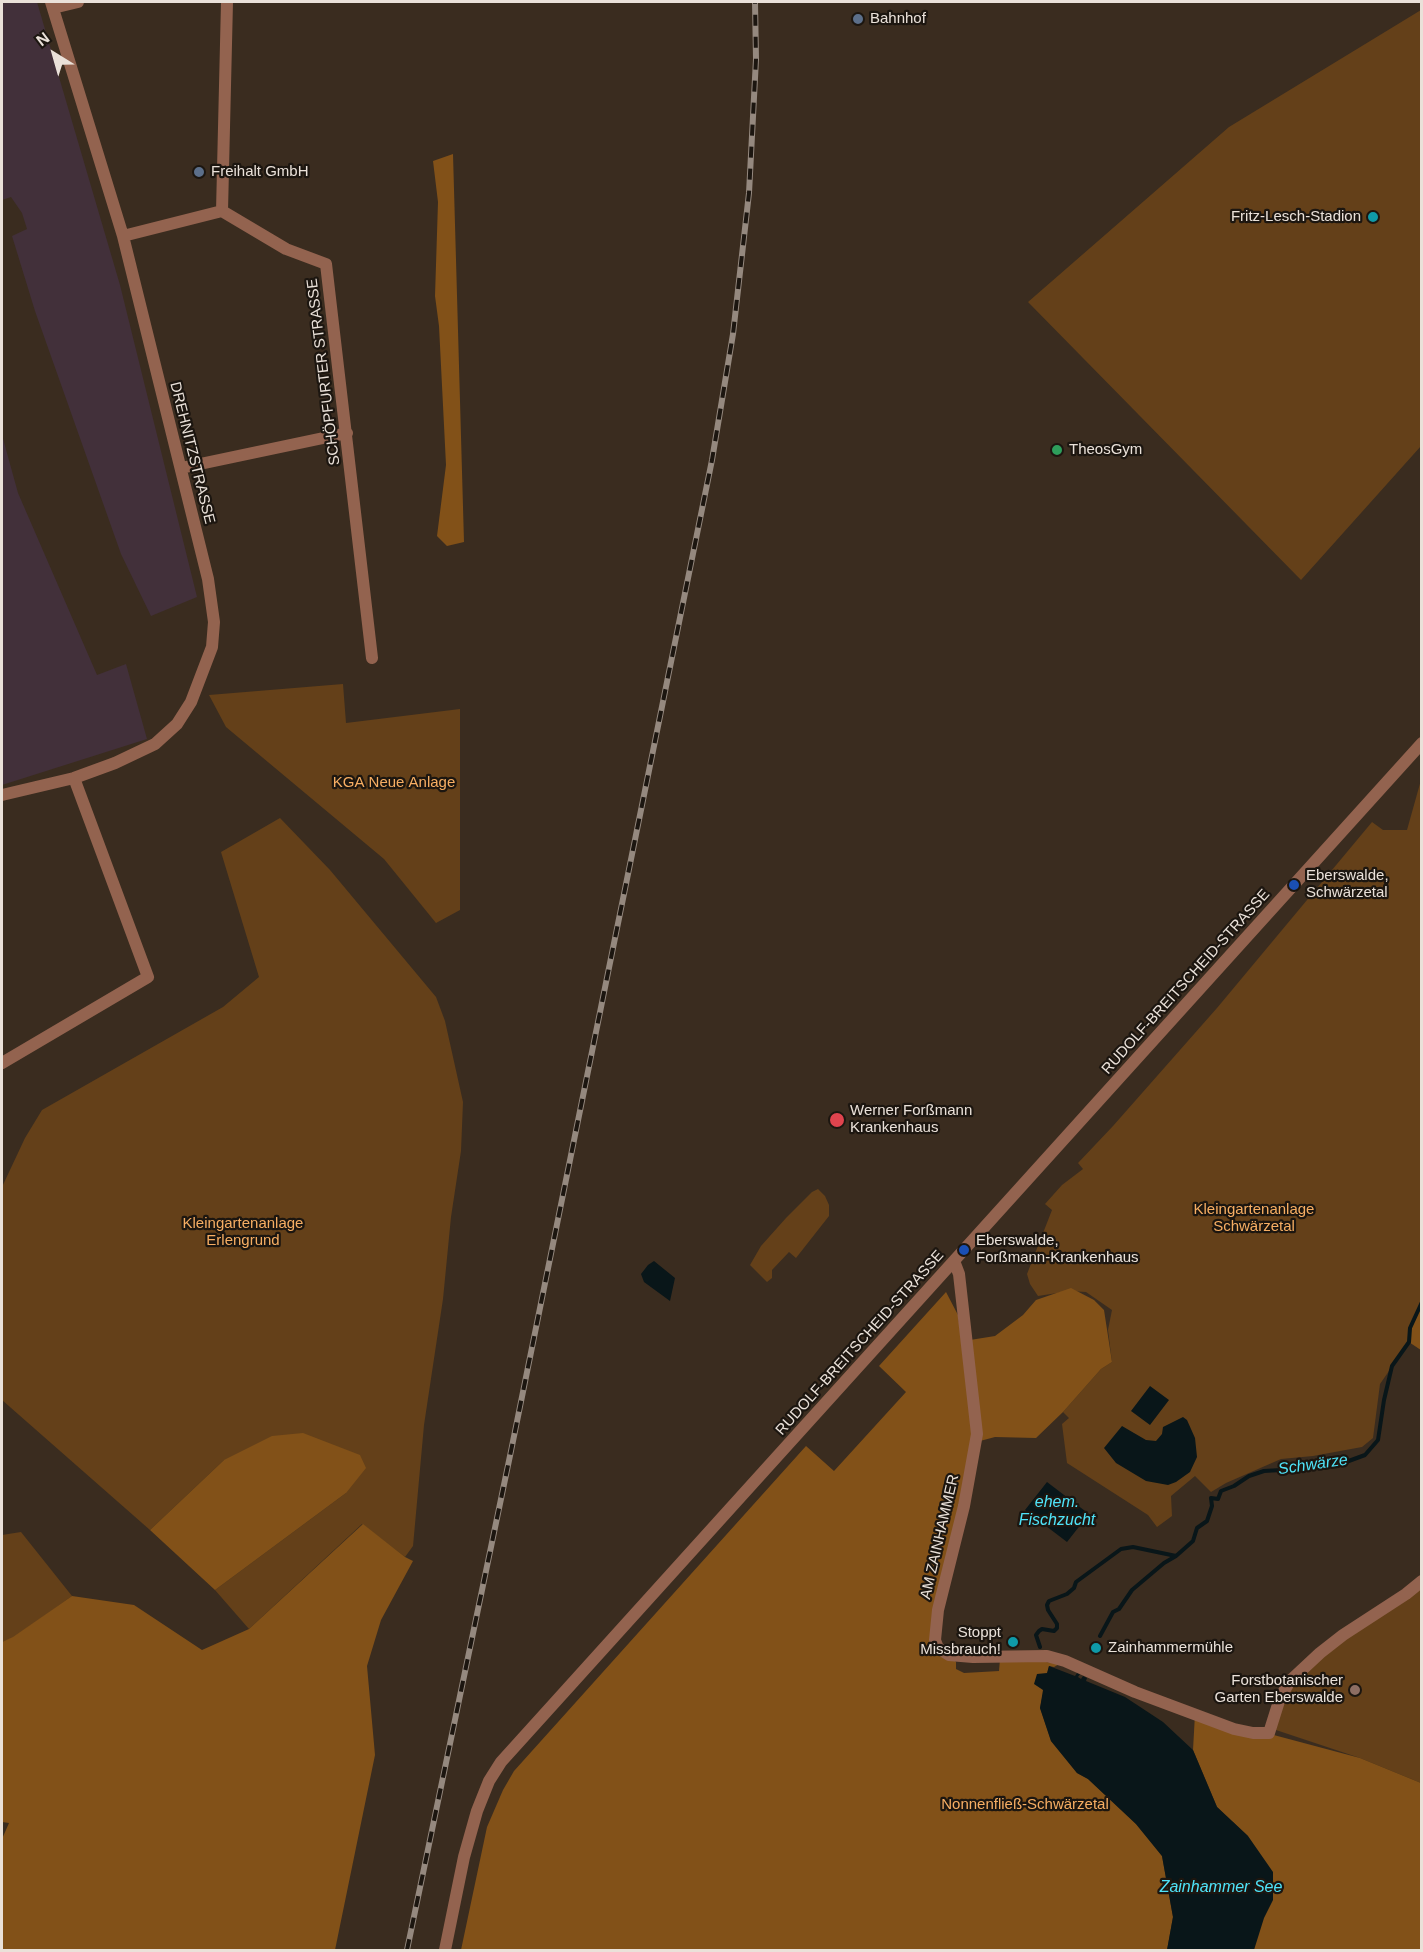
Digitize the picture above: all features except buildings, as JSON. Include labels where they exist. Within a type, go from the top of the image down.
[{"type":"street","points":[[52,5],[78,2]]},
{"type":"street","points":[[123,236],[222,212],[226,2]]},
{"type":"street","name":"DREHNITZSTRASSE","points":[[2,795],[74,778],[115,764],[155,744],[177,724],[191,702],[204,673],[212,647],[214,622],[208,579],[123,236],[52,5]]},
{"type":"street","name":"SCHÖPFURTER STRASSE","points":[[222,212],[286,249],[326,264],[372,658]]},
{"type":"street","points":[[181,468],[346,433]]},
{"type":"street","name":"RUDOLF-BREITSCHEID-STRASSE","points":[[445,1950],[464,1857],[477,1811],[489,1781],[501,1762],[1422,743]]},
{"type":"street","points":[[2,1063],[148,977],[74,778]]},
{"type":"street","name":"AM ZAINHAMMER","points":[[954,1261],[959,1274],[974,1393],[977,1441],[964,1506],[938,1610],[935,1640],[938,1648],[948,1655],[1047,1656],[1234,1729],[1253,1733],[1269,1733],[1280,1698],[1290,1681],[1335,1641],[1422,1581]]},
{"type":"shaded area","points":[[2,2],[37,2],[120,285],[197,597],[151,616],[121,554],[35,311],[12,236],[27,229],[22,213],[11,197],[2,200]]},
{"type":"shaded area","points":[[2,435],[18,493],[97,675],[126,664],[147,739],[2,785]]},
{"type":"green space","points":[[1421,10],[1421,446],[1301,580],[1028,302],[1229,127]]},
{"type":"green space","points":[[453,154],[464,542],[447,546],[437,536],[446,465],[439,326],[435,296],[438,202],[433,161]]},
{"type":"green space","name":"KGA Neue Anlage","points":[[343,684],[346,723],[460,709],[460,910],[436,923],[384,859],[226,727],[209,695]]},
{"type":"green space","name":"Kleingartenanlage Schwärzetal","points":[[1421,780],[1421,1350],[1409,1342],[1380,1384],[1373,1438],[1362,1447],[1281,1459],[1211,1492],[1195,1476],[1171,1496],[1172,1516],[1157,1527],[1148,1515],[1067,1463],[1062,1424],[1069,1418],[1063,1412],[1101,1369],[1112,1362],[1108,1330],[1112,1310],[1086,1292],[1070,1291],[1038,1296],[1030,1284],[1027,1274],[1052,1210],[1045,1204],[1062,1185],[1083,1169],[1078,1163],[1217,1008],[1372,822],[1383,830],[1407,830]]},
{"type":"green space","name":"Kleingartenanlage Erlengrund","points":[[280,818],[330,870],[436,997],[445,1021],[463,1102],[461,1151],[451,1217],[443,1299],[424,1425],[413,1546],[405,1557],[362,1524],[249,1629],[215,1590],[346,1493],[224,1460],[150,1530],[2,1400],[2,1187],[25,1138],[42,1110],[223,1007],[259,977],[221,852]]},
{"type":"green space","points":[[818,1189],[825,1196],[829,1205],[829,1216],[796,1258],[789,1252],[772,1270],[772,1278],[767,1282],[750,1265],[761,1246],[786,1218],[812,1192]]},
{"type":"green space","points":[[1071,1288],[1094,1300],[1104,1310],[1112,1362],[1101,1369],[1063,1412],[1036,1438],[995,1437],[980,1441],[970,1340],[995,1336],[1023,1315],[1036,1300]]},
{"type":"green space","name":"Nonnenfließ-Schwärzetal","points":[[946,1292],[958,1315],[975,1441],[933,1636],[956,1662],[956,1669],[964,1673],[999,1671],[1000,1659],[1061,1663],[1054,1667],[1049,1666],[1040,1708],[1051,1741],[1077,1773],[1088,1779],[1136,1824],[1162,1856],[1173,1917],[1167,1950],[461,1950],[487,1827],[514,1771],[806,1446],[834,1471],[906,1392],[879,1366]]},
{"type":"green space","points":[[1421,1303],[1421,1350],[1409,1342],[1410,1328]]},
{"type":"green space","points":[[303,1433],[360,1455],[366,1468],[346,1493],[215,1590],[150,1530],[224,1460],[272,1436]]},
{"type":"green space","points":[[363,1524],[413,1561],[381,1620],[367,1666],[375,1755],[335,1950],[2,1950],[2,1839],[9,1823],[2,1822],[2,1642],[13,1637],[72,1596],[134,1605],[202,1650],[249,1629]]},
{"type":"green space","points":[[21,1532],[72,1596],[13,1638],[2,1642],[2,1535]]},
{"type":"green space","name":"Forstbotanischer Garten Eberswalde","points":[[1421,1587],[1421,1783],[1360,1758],[1273,1729],[1284,1698],[1294,1682],[1332,1648]]},
{"type":"green space","points":[[1195,1714],[1360,1758],[1421,1783],[1421,1950],[1240,1950],[1248,1836],[1217,1807],[1193,1750]]},
{"type":"water","points":[[654,1261],[675,1278],[670,1301],[644,1282],[641,1274]]},
{"type":"water","points":[[1150,1386],[1169,1400],[1150,1425],[1131,1411]]},
{"type":"water","points":[[1183,1417],[1187,1420],[1195,1438],[1197,1457],[1190,1472],[1176,1482],[1168,1485],[1146,1481],[1116,1463],[1104,1448],[1122,1426],[1146,1440],[1156,1441],[1162,1434],[1163,1427]]},
{"type":"water","name":"ehem. Fischzucht","points":[[1047,1482],[1089,1514],[1067,1542],[1025,1510]]},
{"type":"water","name":"Zainhammer See","points":[[1049,1666],[1075,1676],[1077,1673],[1080,1674],[1078,1677],[1081,1679],[1083,1676],[1087,1678],[1086,1681],[1125,1697],[1163,1722],[1193,1750],[1217,1807],[1248,1836],[1273,1872],[1273,1900],[1264,1918],[1254,1950],[1167,1950],[1173,1917],[1162,1856],[1136,1824],[1088,1779],[1077,1773],[1051,1741],[1040,1708],[1043,1690],[1034,1684],[1037,1674],[1047,1673]]},
{"type":"waterway","name":"Schwärze","points":[[1040,1647],[1036,1635],[1039,1631],[1042,1629],[1054,1631],[1057,1628],[1048,1610],[1049,1601],[1067,1594],[1074,1588],[1076,1582],[1121,1549],[1133,1547],[1176,1556],[1193,1541],[1197,1528],[1207,1521],[1212,1506],[1211,1498],[1218,1499],[1221,1491],[1249,1476],[1264,1471],[1281,1470],[1290,1465],[1346,1462],[1365,1455],[1378,1440],[1392,1366],[1409,1342],[1410,1328],[1422,1302]]},
{"type":"waterway","name":"Schwärze","points":[[1100,1636],[1113,1612],[1119,1609],[1132,1590],[1176,1556]]},
{"type":"railway","points":[[407,1950],[511,1451],[712,460],[733,334],[749,193],[756,59],[755,2]]},
{"type":"place","name":"Bahnhof","points":[[858,19]]},
{"type":"place","name":"Freihalt GmbH","points":[[199,172]]},
{"type":"place","name":"Fritz-Lesch-Stadion","points":[[1373,217]]},
{"type":"place","name":"TheosGym","points":[[1057,450]]},
{"type":"place","name":"Eberswalde, Schwärzetal","points":[[1294,885]]},
{"type":"place","name":"Werner Forßmann Krankenhaus","points":[[837,1120]]},
{"type":"place","name":"Eberswalde, Forßmann-Krankenhaus","points":[[964,1250]]},
{"type":"place","name":"Stoppt Missbrauch!","points":[[1013,1642]]},
{"type":"place","name":"Zainhammermühle","points":[[1096,1648]]},
{"type":"place","name":"Forstbotanischer Garten Eberswalde","points":[[1355,1690]]}]
